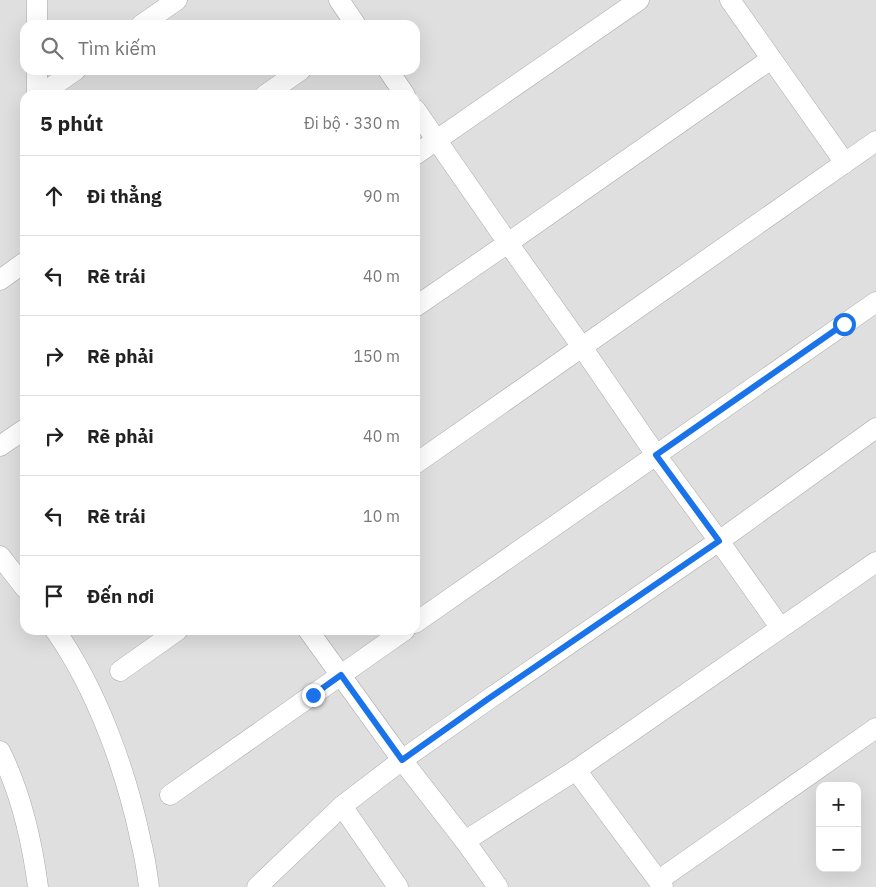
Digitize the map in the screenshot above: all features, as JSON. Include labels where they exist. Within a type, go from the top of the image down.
[{"type":"street","points":[[37,0],[37,20]]},
{"type":"street","points":[[148,20],[177,0]]},
{"type":"street","points":[[339,0],[353,20]]},
{"type":"street","points":[[420,151],[639,0]]},
{"type":"street","points":[[730,0],[845,163]]},
{"type":"street","points":[[420,304],[771,59]]},
{"type":"street","points":[[37,75],[38,90]]},
{"type":"street","points":[[46,90],[68,75]]},
{"type":"street","points":[[272,90],[294,75]]},
{"type":"street","points":[[391,75],[402,90]]},
{"type":"street","points":[[420,116],[656,455],[780,628]]},
{"type":"street","points":[[420,460],[876,141]]},
{"type":"street","points":[[0,280],[20,266]]},
{"type":"street","points":[[420,620],[876,302]]},
{"type":"street","points":[[257,887],[342,806],[402,760],[719,541],[876,428]]},
{"type":"street","points":[[0,446],[20,435]]},
{"type":"street","points":[[0,556],[20,582]]},
{"type":"street","points":[[465,841],[576,770],[876,562]]},
{"type":"street","points":[[59,635],[81,673],[108,732],[136,818],[149,887]]},
{"type":"street","points":[[120,671],[165,635]]},
{"type":"street","points":[[312,635],[402,760],[498,887]]},
{"type":"street","points":[[170,795],[399,635]]},
{"type":"street","points":[[576,770],[661,884],[876,728]]},
{"type":"street","points":[[0,751],[28,827],[38,887]]},
{"type":"street","points":[[342,806],[398,887]]},
{"type":"shaded area","points":[[0,0],[876,0],[876,887],[0,887]]},
{"type":"route","points":[[313,695],[341,675],[402,760],[719,541],[656,455],[844,324]]}]
